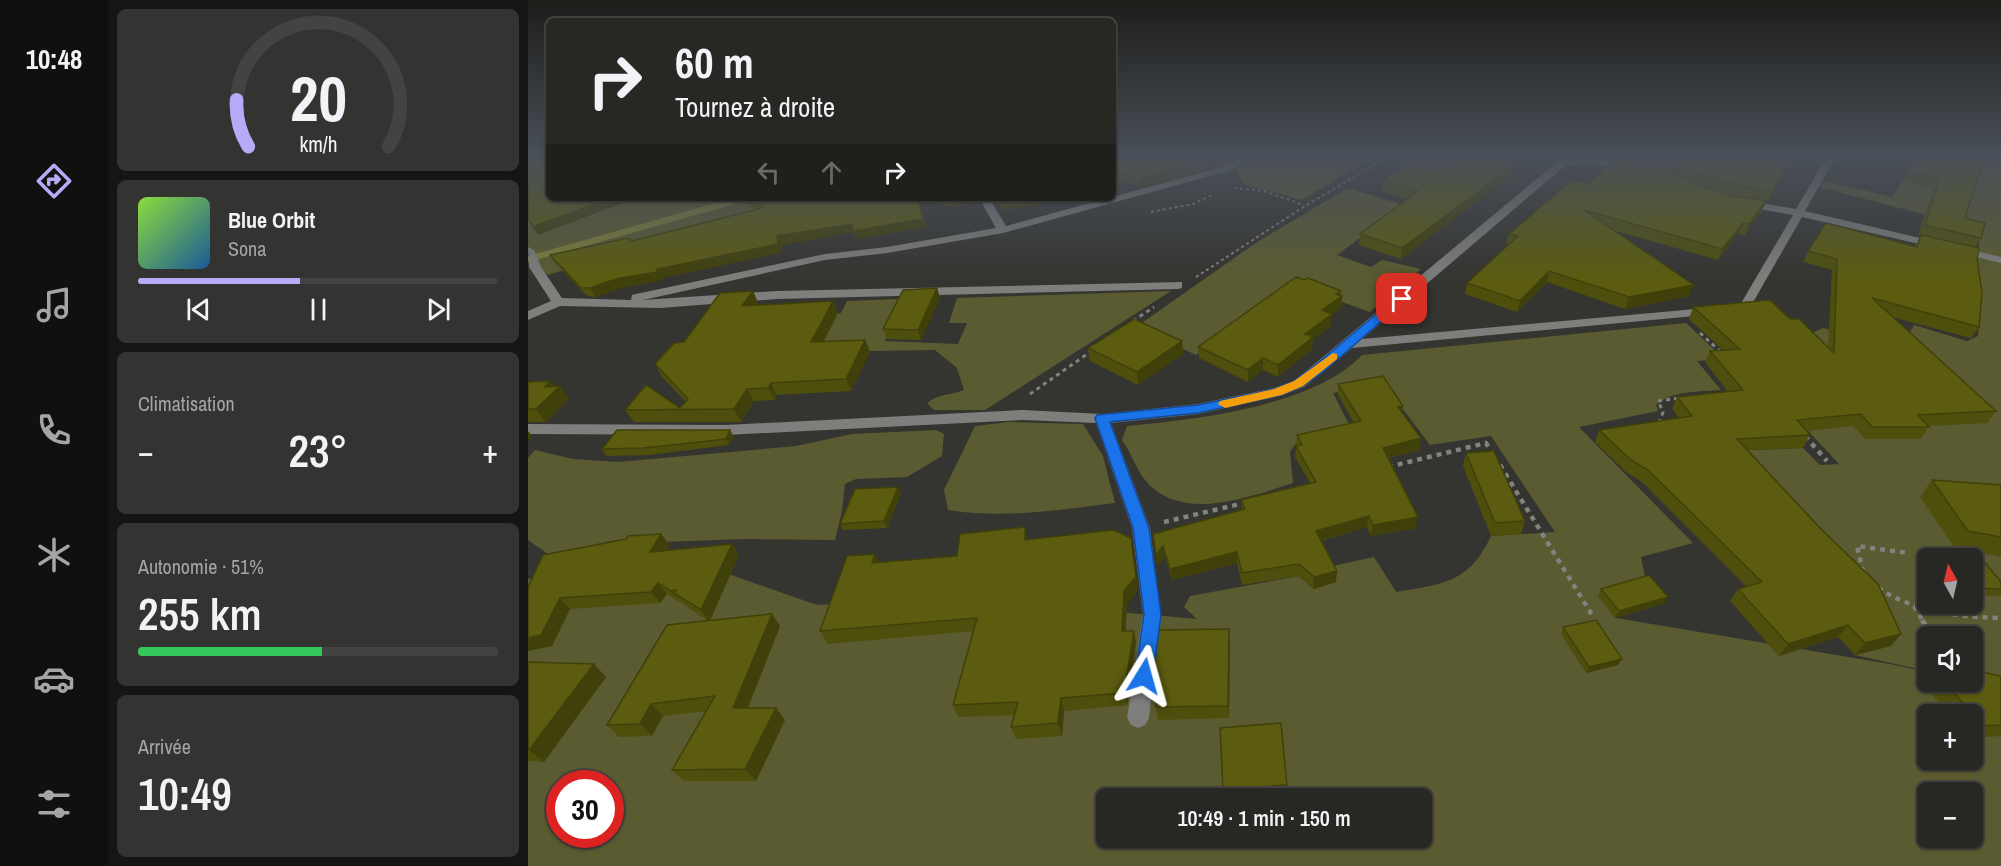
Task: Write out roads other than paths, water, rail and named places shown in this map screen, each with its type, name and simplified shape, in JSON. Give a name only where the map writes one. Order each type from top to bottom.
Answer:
[{"type":"street","points":[[528,429],[725,430],[1023,415],[1102,418],[1198,409],[1278,392],[1299,384],[1520,198]]},
{"type":"street","points":[[1348,344],[1743,308],[1808,198]]},
{"type":"street","points":[[986,201],[1004,230]]},
{"type":"street","points":[[616,303],[825,257],[887,250],[1004,230],[1110,201]]},
{"type":"street","points":[[1730,201],[1799,213],[2001,260]]},
{"type":"street","points":[[528,250],[535,267],[558,302]]},
{"type":"street","points":[[528,316],[558,302],[660,304],[777,296],[1178,285]]},
{"type":"street","points":[[1102,418],[1141,528],[1152,614],[1138,718]]},
{"type":"waterway","points":[[528,259],[734,201]]}]
